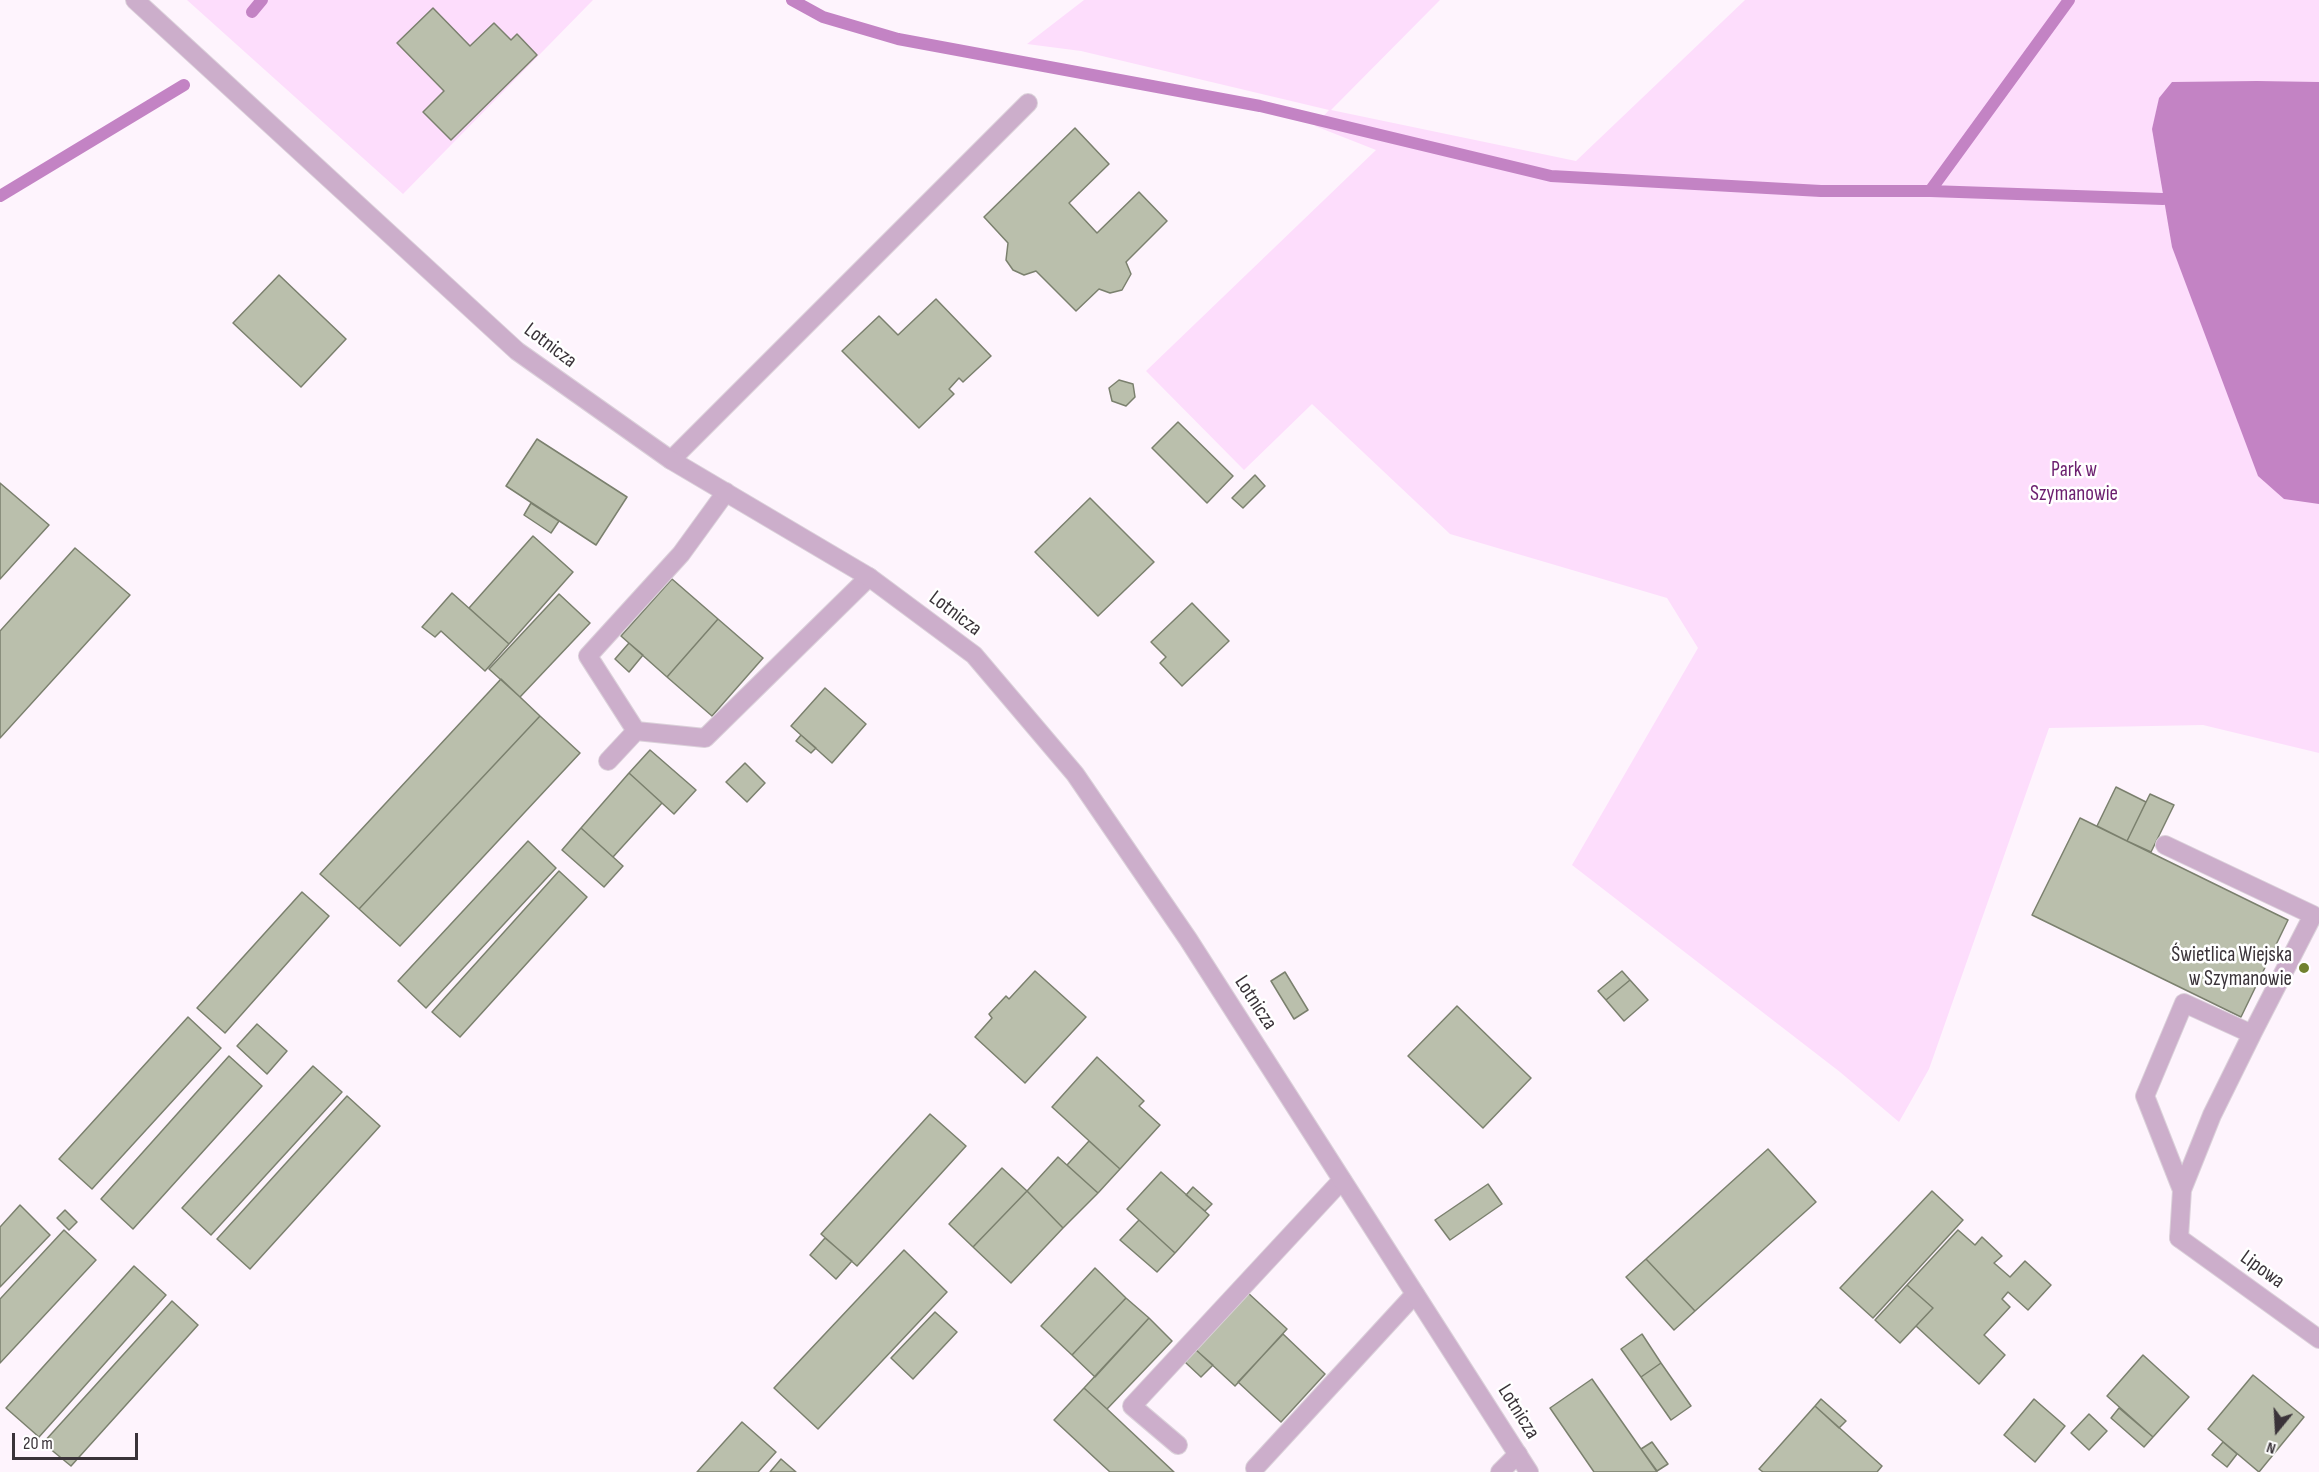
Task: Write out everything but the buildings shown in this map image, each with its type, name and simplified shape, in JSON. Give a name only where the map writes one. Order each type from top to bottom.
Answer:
[{"type":"street","name":"Lotnicza","points":[[135,0],[517,351],[671,460],[869,577],[974,656],[1075,774],[1188,939],[1529,1472]]},
{"type":"street","points":[[671,460],[1028,103]]},
{"type":"street","points":[[636,731],[588,656],[681,554],[726,492]]},
{"type":"street","points":[[636,731],[705,738],[869,577]]},
{"type":"street","points":[[608,761],[636,731]]},
{"type":"street","points":[[2165,845],[2313,915],[2212,1115],[2182,1190]]},
{"type":"street","points":[[2182,1190],[2145,1096],[2184,1003],[2252,1034]]},
{"type":"street","points":[[1178,1446],[1132,1406],[1342,1180]]},
{"type":"street","name":"Lipowa","points":[[2182,1190],[2179,1238],[2319,1339]]},
{"type":"street","points":[[1255,1468],[1415,1294]]},
{"type":"street","points":[[1500,1472],[1518,1454]]},
{"type":"green space","points":[[187,0],[593,0],[403,194]]},
{"type":"green space","name":"Park w Szymanowie","points":[[1084,0],[1440,0],[1331,110],[1576,161],[1745,0],[2319,0],[2319,753],[2203,725],[2049,728],[1929,1069],[1899,1122],[1840,1072],[1572,865],[1698,648],[1667,598],[1450,534],[1312,404],[1244,470],[1146,371],[1376,150],[1315,126],[1329,110],[1081,51],[1027,44]]},
{"type":"shaded area","points":[[2172,82],[2319,82],[2319,504],[2284,499],[2258,476],[2172,247],[2152,129],[2159,98]]},
{"type":"waterway","points":[[252,12],[262,0]]},
{"type":"waterway","points":[[792,0],[823,17],[898,39],[1260,106],[1551,176],[1821,191],[1930,191],[2163,199]]},
{"type":"waterway","points":[[1930,191],[2069,0]]},
{"type":"waterway","points":[[0,196],[184,85]]},
{"type":"place","name":"Świetlica Wiejska w Szymanowie","points":[[2304,968]]}]
